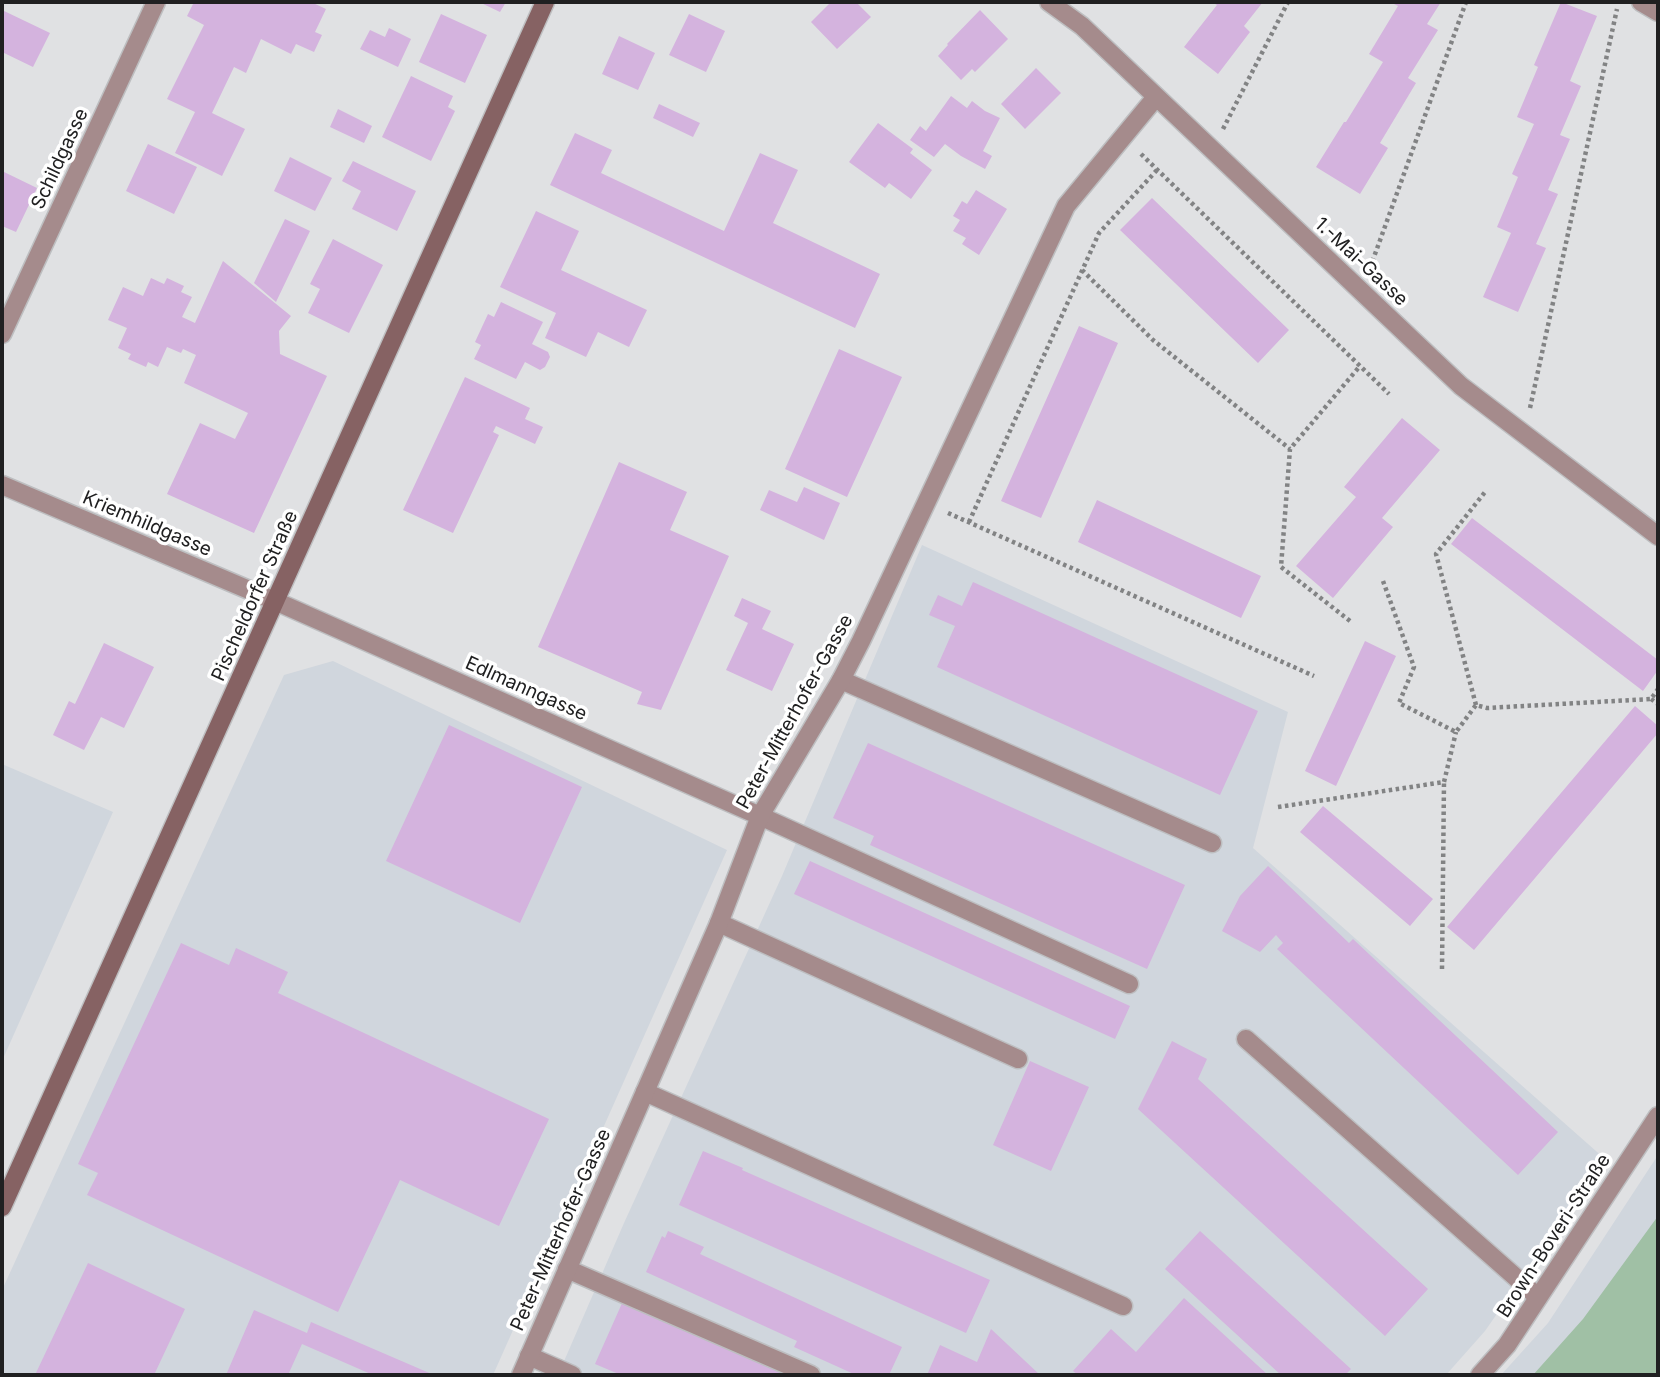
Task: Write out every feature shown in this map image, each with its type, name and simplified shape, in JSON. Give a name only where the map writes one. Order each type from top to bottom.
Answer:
[{"type":"main road","name":"Pischeldorfer Straße","points":[[2,1207],[545,2]]},
{"type":"street","name":"Schildgasse","points":[[2,334],[156,2]]},
{"type":"street","name":"1.-Mai-Gasse","points":[[1049,2],[1082,26],[1461,386],[1658,536]]},
{"type":"street","points":[[1641,2],[1658,12]]},
{"type":"street","name":"Peter-Mitterhofer-Gasse","points":[[521,1375],[719,923],[760,816],[841,680],[861,641],[1066,206],[1156,97]]},
{"type":"street","name":"Kriemhildgasse","points":[[2,485],[275,601]]},
{"type":"street","name":"Edlmanngasse","points":[[275,601],[760,816],[1129,984]]},
{"type":"street","points":[[841,680],[1212,843]]},
{"type":"street","points":[[719,923],[1018,1059]]},
{"type":"street","points":[[1246,1040],[1538,1297]]},
{"type":"street","points":[[645,1092],[1124,1306]]},
{"type":"street","name":"Brown-Boveri-Straße","points":[[1479,1375],[1507,1345],[1658,1116]]},
{"type":"street","points":[[566,1269],[811,1375]]},
{"type":"street","points":[[529,1356],[572,1375]]},
{"type":"path","points":[[1212,150],[1288,2]]},
{"type":"path","points":[[1362,292],[1466,2]]},
{"type":"path","points":[[1524,435],[1618,2]]},
{"type":"path","points":[[1123,137],[1389,394]]},
{"type":"path","points":[[969,522],[1099,233],[1157,170]]},
{"type":"path","points":[[1082,270],[1153,340],[1290,449]]},
{"type":"path","points":[[1350,621],[1281,568],[1290,449],[1360,366]]},
{"type":"path","points":[[1442,970],[1444,782],[1457,732],[1476,705],[1436,554],[1485,492]]},
{"type":"path","points":[[925,503],[1314,676]]},
{"type":"path","points":[[1383,581],[1414,667],[1399,703],[1457,732]]},
{"type":"path","points":[[1651,699],[1658,689]]},
{"type":"path","points":[[1476,705],[1487,708],[1651,699],[1658,704]]},
{"type":"path","points":[[1278,807],[1444,782]]},
{"type":"shaded area","points":[[922,545],[1288,712],[1253,848],[1605,1159],[1485,1331],[1446,1375],[558,1375],[782,876]]},
{"type":"shaded area","points":[[333,661],[727,850],[493,1375],[2,1375],[2,1290],[284,675]]},
{"type":"shaded area","points":[[2,764],[113,812],[2,1061]]},
{"type":"shaded area","points":[[1658,1155],[1658,1375],[1501,1375],[1548,1323]]},
{"type":"green space","points":[[1658,1216],[1658,1375],[1533,1375],[1583,1319]]},
{"type":"building","points":[[194,2],[311,2],[326,9],[315,32],[322,35],[314,52],[296,44],[291,54],[261,39],[246,73],[234,67],[212,113],[245,129],[222,176],[175,153],[195,112],[167,99],[204,25],[187,16]]},
{"type":"building","points":[[479,2],[506,2],[500,12]]},
{"type":"building","points":[[831,2],[856,2],[871,17],[837,49],[811,22]]},
{"type":"building","points":[[1212,2],[1263,2],[1244,26],[1250,32],[1218,74],[1184,47],[1217,5]]},
{"type":"building","points":[[1395,2],[1441,2],[1427,24],[1438,30],[1408,78],[1416,83],[1380,143],[1388,148],[1360,194],[1316,167],[1383,62],[1369,54],[1398,6]]},
{"type":"building","points":[[1561,2],[1597,16],[1570,81],[1581,86],[1560,135],[1570,139],[1548,190],[1558,194],[1536,244],[1546,248],[1518,312],[1483,297],[1511,233],[1497,227],[1518,177],[1512,174],[1534,124],[1517,117],[1538,67],[1534,65]]},
{"type":"building","points":[[2,10],[50,33],[33,67],[2,52]]},
{"type":"building","points":[[980,10],[1008,39],[975,72],[972,69],[961,80],[938,56]]},
{"type":"building","points":[[441,14],[487,35],[465,83],[419,62]]},
{"type":"building","points":[[689,14],[725,31],[706,72],[669,55]]},
{"type":"building","points":[[389,28],[411,39],[398,67],[360,49],[370,30],[385,37]]},
{"type":"building","points":[[619,36],[655,53],[638,90],[602,74]]},
{"type":"building","points":[[1036,68],[1061,93],[1025,129],[1001,104]]},
{"type":"building","points":[[411,76],[453,96],[448,107],[455,111],[431,161],[382,137]]},
{"type":"building","points":[[951,96],[967,108],[972,101],[1000,118],[983,151],[992,156],[985,169],[945,144],[934,157],[910,140],[920,126],[926,131]]},
{"type":"building","points":[[659,104],[700,123],[693,137],[653,118]]},
{"type":"building","points":[[338,109],[372,126],[364,143],[330,127]]},
{"type":"building","points":[[878,123],[913,149],[910,153],[932,170],[911,199],[889,183],[885,188],[849,162]]},
{"type":"building","points":[[575,133],[612,150],[601,173],[724,231],[760,153],[798,170],[773,223],[880,274],[855,328],[550,185]]},
{"type":"building","points":[[148,144],[197,167],[174,214],[126,191]]},
{"type":"building","points":[[290,157],[332,178],[315,211],[274,191]]},
{"type":"building","points":[[353,161],[416,191],[397,231],[352,209],[361,191],[342,181]]},
{"type":"building","points":[[2,171],[37,188],[16,232],[2,226]]},
{"type":"building","points":[[976,190],[1007,209],[979,255],[962,244],[966,238],[953,231],[960,220],[953,216],[962,201],[967,204]]},
{"type":"building","points":[[1152,198],[1289,330],[1258,363],[1120,230]]},
{"type":"building","points":[[536,211],[579,231],[561,270],[647,310],[629,347],[598,332],[586,357],[545,338],[556,313],[500,287]]},
{"type":"building","points":[[285,219],[310,231],[276,302],[254,283]]},
{"type":"building","points":[[333,239],[383,265],[349,333],[308,313],[320,289],[310,284]]},
{"type":"building","points":[[223,261],[291,316],[279,331],[280,354],[327,376],[254,533],[167,494],[200,423],[235,439],[248,413],[184,383],[196,355],[183,349],[181,353],[167,347],[158,367],[148,362],[146,367],[128,359],[131,354],[118,348],[127,328],[108,320],[123,287],[143,296],[151,278],[164,284],[167,278],[184,286],[181,292],[192,297],[182,317],[195,323]]},
{"type":"building","points":[[501,302],[543,322],[532,344],[548,352],[550,357],[545,367],[540,370],[525,362],[516,379],[474,359],[481,345],[475,342],[488,314],[494,317]]},
{"type":"building","points":[[1079,326],[1118,343],[1041,518],[1001,501]]},
{"type":"building","points":[[839,349],[902,377],[847,497],[785,469]]},
{"type":"building","points":[[465,377],[530,408],[525,419],[543,427],[535,444],[496,426],[493,432],[499,435],[453,533],[403,510]]},
{"type":"building","points":[[1402,418],[1440,450],[1382,518],[1393,527],[1333,598],[1296,566],[1356,497],[1344,487]]},
{"type":"building","points":[[619,462],[687,492],[670,530],[729,556],[661,710],[637,704],[642,692],[538,647]]},
{"type":"building","points":[[804,487],[840,503],[824,540],[760,510],[769,490],[797,502]]},
{"type":"building","points":[[1097,500],[1261,576],[1241,618],[1078,542]]},
{"type":"building","points":[[1472,518],[1658,660],[1658,670],[1643,691],[1451,544]]},
{"type":"building","points":[[973,582],[1258,711],[1220,795],[937,667],[955,626],[929,615],[938,595],[962,606]]},
{"type":"building","points":[[742,598],[771,611],[762,629],[794,644],[772,691],[726,670],[748,623],[734,616]]},
{"type":"building","points":[[1365,641],[1396,656],[1336,786],[1305,771]]},
{"type":"building","points":[[104,643],[154,667],[124,728],[101,717],[84,750],[53,735],[69,701],[75,704]]},
{"type":"building","points":[[1635,706],[1658,726],[1658,733],[1474,950],[1447,927]]},
{"type":"building","points":[[449,725],[582,787],[520,923],[386,861]]},
{"type":"building","points":[[868,743],[1185,885],[1147,969],[870,845],[874,836],[833,818]]},
{"type":"building","points":[[1323,806],[1433,899],[1410,926],[1300,832]]},
{"type":"building","points":[[810,861],[1130,1006],[1115,1039],[794,894]]},
{"type":"building","points":[[1268,866],[1349,943],[1353,939],[1558,1132],[1518,1175],[1277,949],[1283,943],[1276,935],[1260,952],[1222,931],[1240,896]]},
{"type":"building","points":[[181,943],[229,965],[236,948],[288,972],[278,993],[549,1119],[499,1226],[400,1180],[338,1312],[87,1195],[98,1173],[78,1164]]},
{"type":"building","points":[[1172,1041],[1207,1059],[1198,1079],[1428,1289],[1385,1336],[1138,1109]]},
{"type":"building","points":[[1030,1061],[1089,1087],[1051,1171],[993,1145]]},
{"type":"building","points":[[703,1151],[990,1280],[966,1333],[679,1205]]},
{"type":"building","points":[[668,1231],[704,1247],[700,1254],[902,1347],[889,1375],[856,1375],[794,1347],[797,1341],[646,1272],[662,1236],[665,1238]]},
{"type":"building","points":[[1200,1231],[1351,1369],[1345,1375],[1281,1375],[1165,1269]]},
{"type":"building","points":[[88,1263],[185,1309],[154,1375],[35,1375]]},
{"type":"building","points":[[1184,1298],[1268,1375],[1078,1375],[1073,1371],[1111,1329],[1136,1352]]},
{"type":"building","points":[[623,1301],[789,1375],[621,1375],[595,1364]]},
{"type":"building","points":[[254,1310],[307,1333],[311,1322],[434,1375],[373,1375],[302,1344],[288,1375],[226,1375]]},
{"type":"building","points":[[991,1329],[1040,1375],[927,1375],[940,1345],[977,1362]]}]
